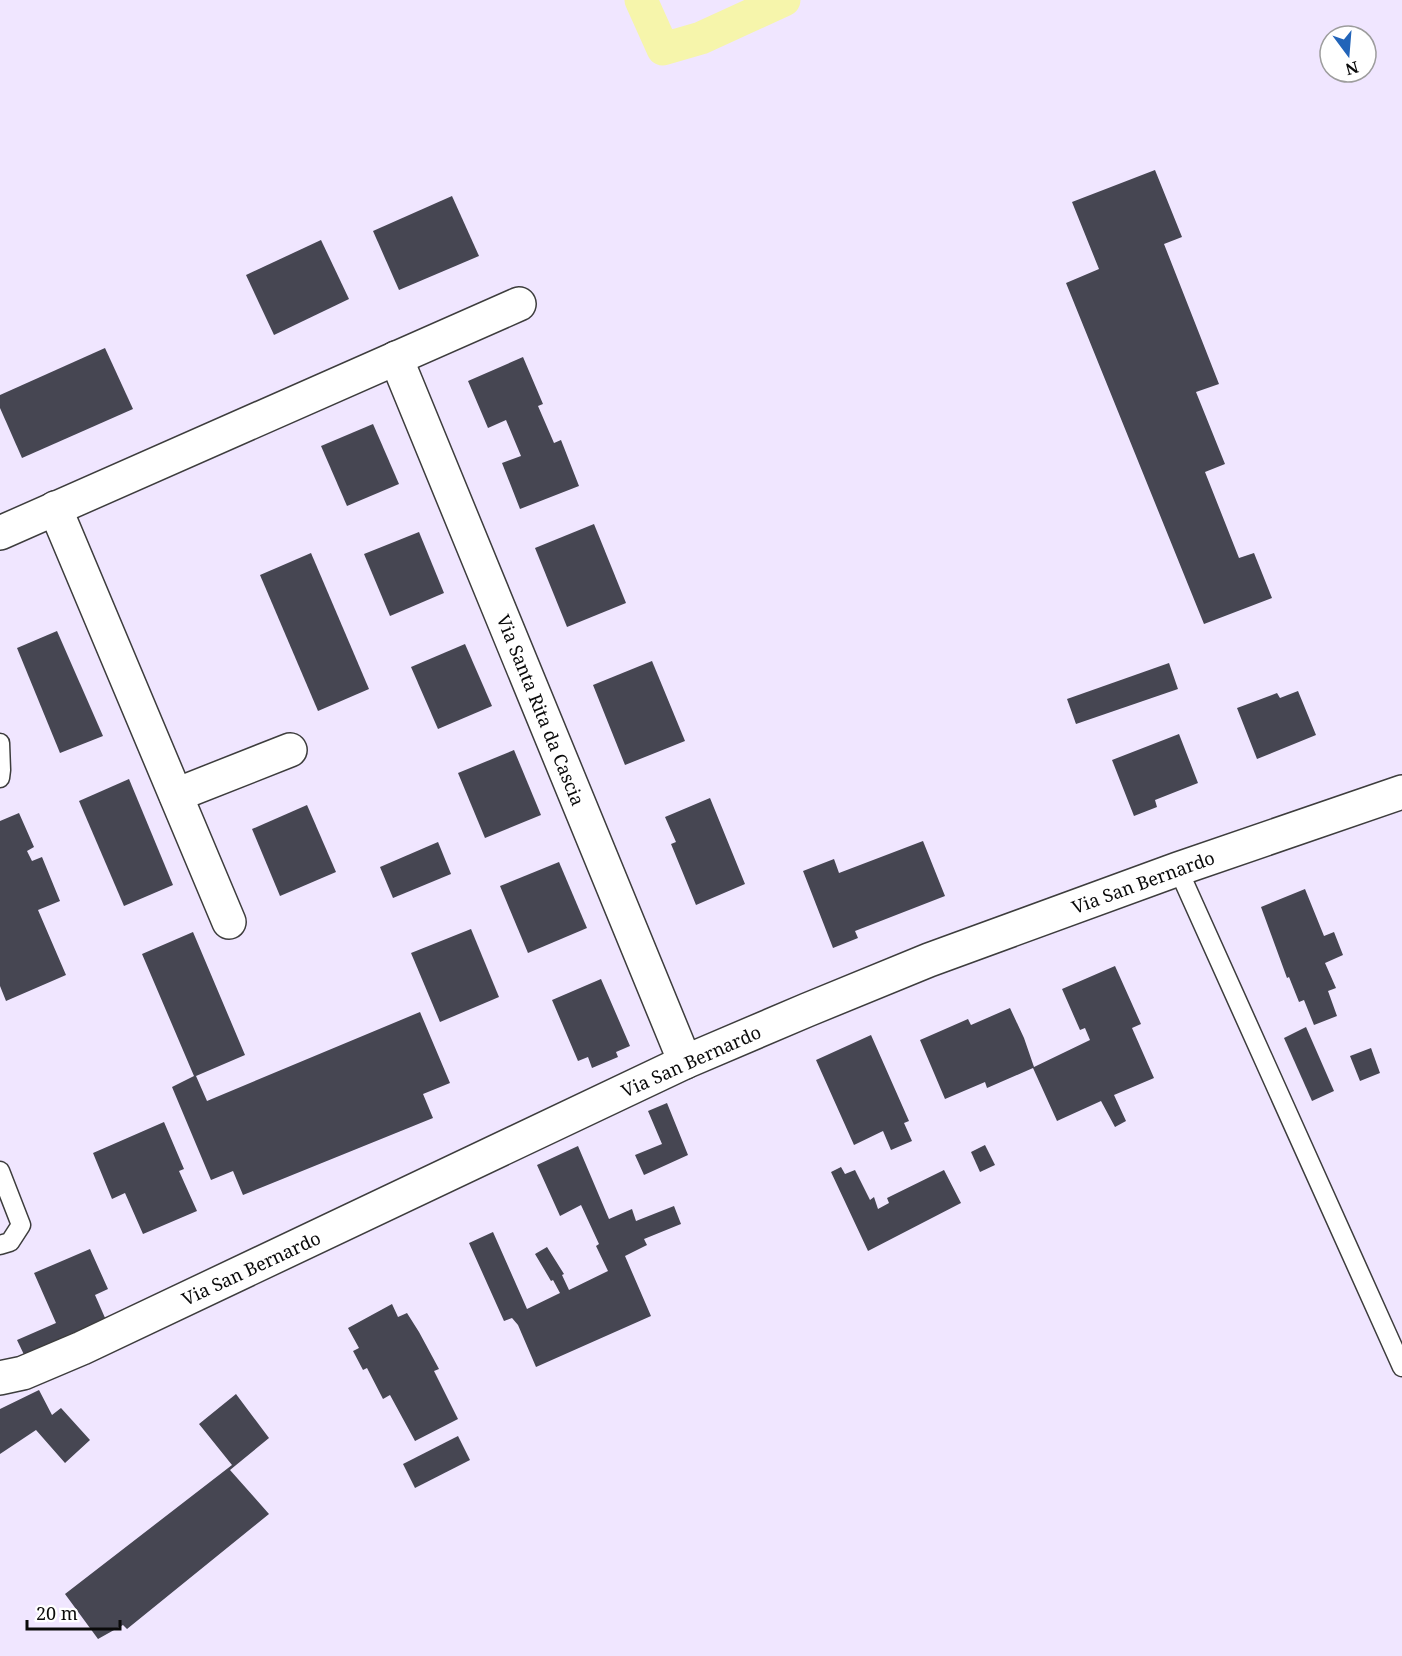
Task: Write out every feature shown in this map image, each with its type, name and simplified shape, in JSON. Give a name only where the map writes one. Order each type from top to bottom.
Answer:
[{"type":"street","points":[[0,533],[519,304]]},
{"type":"street","name":"Via Santa Rita da Cascia","points":[[396,357],[685,1062]]},
{"type":"street","points":[[55,508],[229,922]]},
{"type":"street","points":[[176,795],[290,750]]},
{"type":"street","name":"Via San Bernardo","points":[[0,1378],[23,1373],[82,1348],[685,1062],[807,1010],[929,960],[1178,868],[1402,792]]},
{"type":"lane","points":[[0,743],[2,770],[0,778]]},
{"type":"lane","points":[[1178,868],[1402,1366]]},
{"type":"lane","points":[[0,1171],[21,1225],[10,1242],[0,1245]]},
{"type":"building","points":[[1155,170],[1182,237],[1164,244],[1219,384],[1196,392],[1225,464],[1205,472],[1239,558],[1254,553],[1272,598],[1204,624],[1066,283],[1099,269],[1072,202]]},
{"type":"building","points":[[452,196],[479,256],[399,290],[373,231]]},
{"type":"building","points":[[321,240],[349,299],[274,335],[246,275]]},
{"type":"building","points":[[105,348],[133,409],[22,458],[0,408],[0,395]]},
{"type":"building","points":[[523,357],[543,404],[538,406],[554,443],[561,440],[579,486],[520,509],[502,463],[521,456],[506,420],[488,428],[468,381]]},
{"type":"building","points":[[373,424],[399,484],[347,506],[321,446]]},
{"type":"building","points":[[594,524],[626,603],[567,627],[535,548]]},
{"type":"building","points":[[419,532],[444,593],[390,616],[364,554]]},
{"type":"building","points":[[311,553],[369,689],[318,711],[260,575]]},
{"type":"building","points":[[57,631],[103,736],[60,753],[17,648]]},
{"type":"building","points":[[465,644],[492,706],[438,729],[411,667]]},
{"type":"building","points":[[652,661],[685,741],[625,765],[593,685]]},
{"type":"building","points":[[1169,663],[1178,689],[1076,724],[1067,699]]},
{"type":"building","points":[[1298,691],[1316,735],[1257,759],[1237,708],[1277,693],[1280,698]]},
{"type":"building","points":[[1179,734],[1198,783],[1155,800],[1157,807],[1134,816],[1112,760]]},
{"type":"building","points":[[514,750],[541,815],[485,838],[458,773]]},
{"type":"building","points":[[129,779],[173,885],[124,906],[79,801]]},
{"type":"building","points":[[710,798],[745,884],[696,905],[671,844],[676,842],[665,817]]},
{"type":"building","points":[[307,805],[336,872],[280,896],[252,829]]},
{"type":"building","points":[[19,813],[34,847],[27,851],[32,861],[42,857],[60,901],[38,910],[66,975],[6,1001],[0,986],[0,821]]},
{"type":"building","points":[[923,841],[945,896],[855,931],[858,938],[833,948],[803,871],[834,859],[839,873]]},
{"type":"building","points":[[438,842],[451,874],[393,898],[380,867]]},
{"type":"building","points":[[559,862],[587,928],[528,953],[500,886]]},
{"type":"building","points":[[1305,889],[1324,936],[1334,932],[1343,955],[1325,963],[1336,988],[1328,991],[1337,1016],[1314,1025],[1304,1000],[1299,1002],[1289,977],[1287,978],[1261,907]]},
{"type":"building","points":[[471,929],[499,997],[440,1022],[411,953]]},
{"type":"building","points":[[193,932],[245,1055],[196,1076],[207,1101],[420,1012],[450,1083],[423,1094],[433,1118],[243,1195],[233,1171],[211,1180],[172,1087],[194,1076],[142,954]]},
{"type":"building","points":[[1115,966],[1141,1024],[1132,1028],[1154,1078],[1114,1095],[1126,1121],[1115,1127],[1101,1101],[1057,1121],[1033,1068],[987,1088],[985,1082],[945,1099],[920,1040],[968,1019],[971,1025],[1010,1008],[1034,1067],[1090,1040],[1085,1028],[1080,1030],[1062,989]]},
{"type":"building","points":[[601,979],[630,1046],[616,1052],[618,1057],[592,1068],[588,1057],[578,1061],[552,1000]]},
{"type":"building","points":[[1306,1027],[1334,1091],[1312,1101],[1284,1038]]},
{"type":"building","points":[[871,1035],[909,1121],[904,1123],[912,1141],[891,1150],[883,1131],[854,1145],[816,1060]]},
{"type":"building","points":[[1371,1048],[1380,1073],[1360,1081],[1350,1056]]},
{"type":"building","points":[[667,1103],[688,1155],[644,1175],[635,1155],[662,1144],[648,1111]]},
{"type":"building","points":[[164,1122],[184,1169],[179,1171],[197,1211],[143,1234],[125,1193],[112,1199],[93,1153]]},
{"type":"building","points":[[985,1145],[995,1165],[980,1172],[971,1152]]},
{"type":"building","points":[[578,1146],[609,1219],[632,1209],[636,1221],[674,1206],[681,1224],[644,1239],[647,1245],[625,1256],[651,1316],[536,1367],[518,1325],[512,1318],[504,1321],[469,1243],[493,1232],[527,1309],[560,1293],[535,1254],[547,1247],[564,1274],[562,1275],[569,1290],[608,1271],[596,1246],[599,1244],[581,1205],[560,1216],[537,1165]]},
{"type":"building","points":[[841,1167],[845,1174],[855,1170],[870,1200],[874,1197],[878,1209],[889,1203],[887,1198],[944,1170],[961,1203],[868,1251],[831,1172]]},
{"type":"building","points":[[90,1249],[108,1289],[95,1295],[109,1327],[28,1363],[17,1340],[56,1323],[34,1273]]},
{"type":"building","points":[[392,1304],[398,1317],[407,1313],[419,1332],[439,1369],[434,1371],[458,1419],[415,1441],[390,1395],[383,1399],[367,1368],[363,1370],[353,1351],[359,1348],[348,1328]]},
{"type":"building","points":[[39,1390],[52,1415],[61,1408],[90,1440],[65,1463],[36,1430],[0,1454],[0,1409]]},
{"type":"building","points":[[236,1394],[269,1438],[230,1470],[269,1514],[127,1629],[123,1625],[98,1639],[65,1594],[232,1465],[199,1424]]},
{"type":"building","points":[[458,1436],[470,1460],[415,1488],[403,1464]]},
{"type":"waterway","points":[[641,0],[663,49],[701,38],[784,0]]}]
